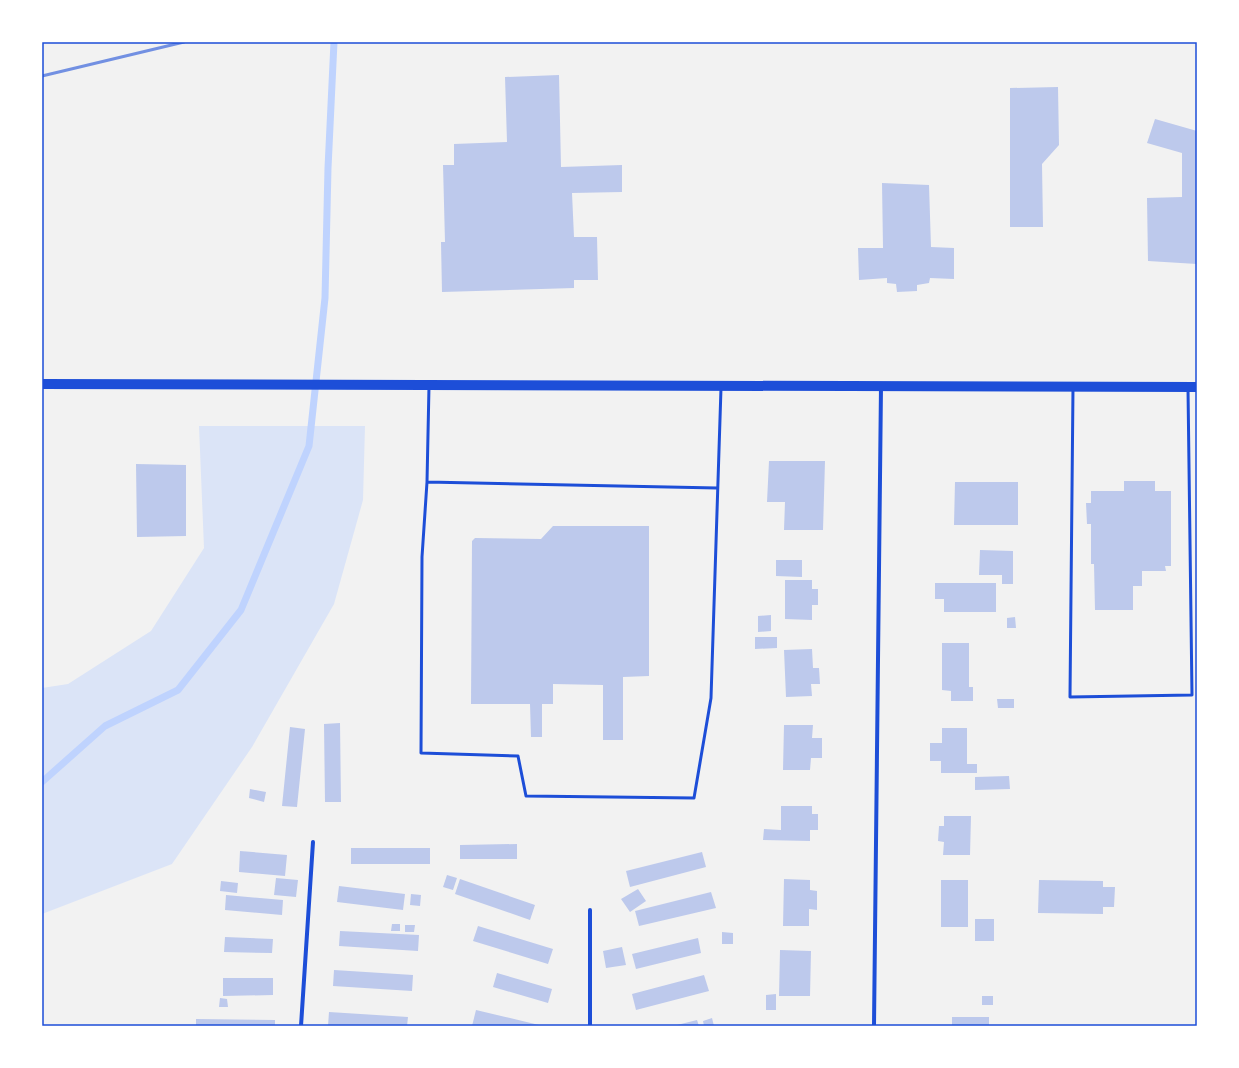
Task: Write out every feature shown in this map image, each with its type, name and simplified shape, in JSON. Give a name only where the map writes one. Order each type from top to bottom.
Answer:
[{"type":"main road","points":[[42,384],[1192,387]]},
{"type":"street","points":[[874,1026],[881,386]]},
{"type":"street","points":[[301,1026],[313,842]]},
{"type":"street","points":[[590,910],[590,1026]]},
{"type":"lane","points":[[429,384],[427,482],[422,557],[421,753],[518,756],[526,796],[694,798],[711,698],[717,488],[722,386]]},
{"type":"lane","points":[[1073,387],[1070,697],[1192,695],[1192,387]]},
{"type":"lane","points":[[427,482],[717,488]]},
{"type":"shaded area","points":[[199,426],[365,426],[363,500],[334,604],[252,747],[172,864],[42,914],[42,688],[68,684],[151,631],[204,548]]},
{"type":"building","points":[[559,75],[561,167],[622,165],[622,192],[572,193],[574,237],[597,237],[598,280],[574,280],[574,288],[442,292],[441,242],[445,242],[443,165],[454,165],[454,144],[507,142],[505,77]]},
{"type":"building","points":[[1058,87],[1059,145],[1042,164],[1043,227],[1010,227],[1010,88]]},
{"type":"building","points":[[1155,119],[1197,131],[1197,264],[1148,261],[1147,198],[1182,197],[1182,153],[1147,143]]},
{"type":"building","points":[[882,183],[929,185],[931,247],[954,248],[954,279],[930,278],[929,283],[917,285],[917,291],[897,292],[896,284],[887,283],[887,278],[859,280],[858,248],[883,248]]},
{"type":"building","points":[[769,461],[825,461],[823,530],[784,530],[785,502],[767,502]]},
{"type":"building","points":[[136,464],[186,465],[186,536],[137,537]]},
{"type":"building","points":[[1124,481],[1155,481],[1155,491],[1171,491],[1171,566],[1165,566],[1166,571],[1142,571],[1142,586],[1133,586],[1133,610],[1095,610],[1094,564],[1091,564],[1091,524],[1087,524],[1086,503],[1091,503],[1091,491],[1124,491]]},
{"type":"building","points":[[955,482],[1018,482],[1018,525],[954,525]]},
{"type":"building","points":[[553,526],[649,526],[649,676],[623,677],[623,740],[603,740],[603,685],[553,684],[553,704],[542,704],[542,737],[531,737],[530,704],[471,704],[472,541],[475,538],[541,539]]},
{"type":"building","points":[[980,550],[1013,551],[1013,584],[1002,584],[1002,575],[979,575]]},
{"type":"building","points":[[776,560],[802,560],[802,577],[776,576]]},
{"type":"building","points":[[785,580],[812,580],[812,589],[818,589],[818,605],[812,605],[812,620],[785,619]]},
{"type":"building","points":[[935,583],[996,583],[996,612],[944,612],[944,599],[935,599]]},
{"type":"building","points":[[771,615],[771,631],[758,632],[758,616]]},
{"type":"building","points":[[1015,617],[1016,628],[1007,628],[1007,618]]},
{"type":"building","points":[[755,637],[777,637],[777,648],[755,649]]},
{"type":"building","points":[[942,643],[969,643],[969,687],[973,687],[973,701],[951,701],[951,691],[942,690]]},
{"type":"building","points":[[812,649],[813,668],[819,668],[820,684],[811,684],[812,696],[786,697],[784,650]]},
{"type":"building","points":[[997,699],[1014,699],[1014,708],[998,708]]},
{"type":"building","points":[[340,723],[341,802],[325,802],[324,724]]},
{"type":"building","points":[[784,725],[813,725],[812,738],[822,738],[822,758],[811,758],[810,770],[783,770]]},
{"type":"building","points":[[290,727],[305,729],[297,807],[282,806]]},
{"type":"building","points":[[942,728],[967,728],[967,764],[977,764],[977,773],[941,773],[941,761],[930,761],[930,743],[942,743]]},
{"type":"building","points":[[1009,776],[1010,789],[975,790],[975,777]]},
{"type":"building","points":[[250,789],[266,792],[264,802],[249,798]]},
{"type":"building","points":[[781,806],[812,806],[812,814],[818,814],[818,830],[810,830],[810,841],[763,840],[764,829],[781,830]]},
{"type":"building","points":[[944,816],[971,816],[970,855],[943,855],[944,842],[938,841],[939,826],[944,826]]},
{"type":"building","points":[[517,844],[517,859],[460,859],[460,845]]},
{"type":"building","points":[[351,848],[430,848],[430,864],[351,864]]},
{"type":"building","points":[[240,851],[287,855],[285,876],[239,872]]},
{"type":"building","points":[[702,852],[706,867],[630,887],[626,871]]},
{"type":"building","points":[[447,875],[457,878],[453,890],[443,887]]},
{"type":"building","points":[[276,878],[298,880],[296,897],[274,895]]},
{"type":"building","points":[[460,879],[535,905],[530,920],[455,894]]},
{"type":"building","points":[[784,879],[810,880],[810,890],[817,891],[817,910],[809,909],[809,926],[783,926]]},
{"type":"building","points":[[941,880],[968,880],[968,927],[941,927]]},
{"type":"building","points":[[1039,880],[1103,881],[1103,887],[1115,887],[1114,907],[1103,907],[1103,914],[1038,913]]},
{"type":"building","points":[[221,881],[238,883],[237,893],[220,891]]},
{"type":"building","points":[[339,886],[405,894],[403,910],[337,902]]},
{"type":"building","points":[[638,889],[646,901],[630,912],[621,899]]},
{"type":"building","points":[[711,892],[716,908],[639,926],[635,911]]},
{"type":"building","points":[[411,894],[421,895],[420,906],[410,905]]},
{"type":"building","points":[[226,895],[283,900],[282,915],[225,910]]},
{"type":"building","points":[[975,919],[994,919],[994,941],[975,941]]},
{"type":"building","points":[[392,924],[400,924],[400,931],[391,931]]},
{"type":"building","points":[[405,925],[415,925],[414,932],[405,932]]},
{"type":"building","points":[[478,926],[553,949],[548,964],[473,941]]},
{"type":"building","points":[[340,931],[419,935],[418,951],[339,946]]},
{"type":"building","points":[[722,932],[733,933],[733,944],[722,944]]},
{"type":"building","points":[[225,937],[273,939],[272,953],[224,952]]},
{"type":"building","points":[[698,938],[701,953],[636,969],[632,954]]},
{"type":"building","points":[[622,947],[626,965],[606,968],[603,951]]},
{"type":"building","points":[[780,950],[811,951],[810,996],[779,996]]},
{"type":"building","points":[[334,970],[413,975],[412,991],[333,986]]},
{"type":"building","points":[[497,973],[552,989],[548,1003],[493,987]]},
{"type":"building","points":[[704,975],[709,991],[636,1010],[632,994]]},
{"type":"building","points":[[223,978],[273,978],[273,995],[223,996]]},
{"type":"building","points":[[776,994],[776,1010],[766,1010],[766,995]]},
{"type":"building","points":[[982,996],[993,996],[993,1005],[982,1005]]},
{"type":"building","points":[[220,998],[227,999],[228,1007],[219,1007]]},
{"type":"building","points":[[476,1010],[539,1025],[539,1026],[472,1026]]},
{"type":"building","points":[[329,1012],[408,1017],[407,1026],[328,1026]]},
{"type":"building","points":[[952,1017],[989,1017],[989,1026],[952,1026]]},
{"type":"building","points":[[712,1018],[714,1026],[704,1026],[703,1021]]},
{"type":"building","points":[[196,1019],[275,1020],[275,1026],[196,1026]]},
{"type":"building","points":[[697,1020],[699,1026],[677,1026],[677,1025]]},
{"type":"waterway","points":[[42,782],[105,726],[178,690],[241,610],[309,446],[325,298],[328,168],[334,42]]},
{"type":"railway","points":[[42,76],[184,42]]}]
